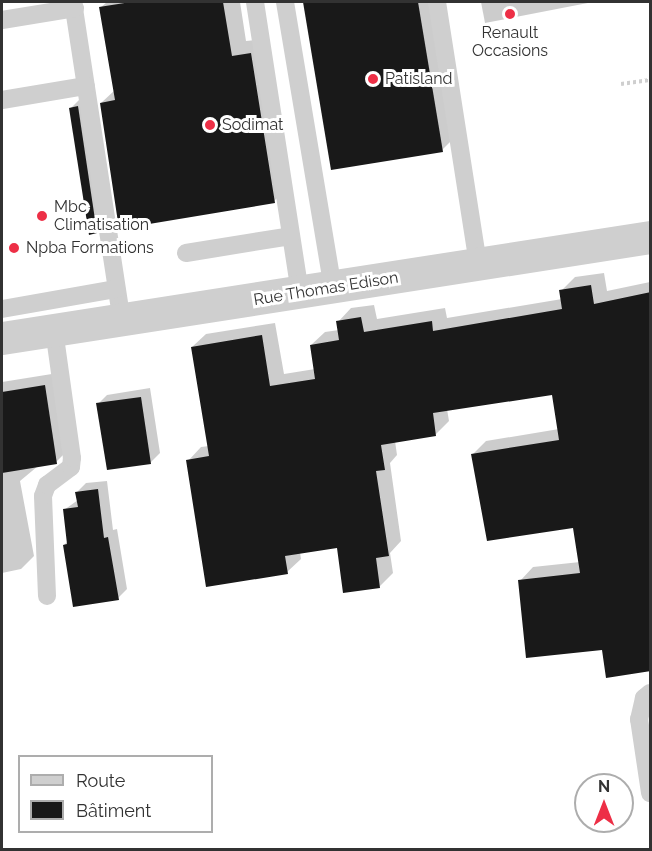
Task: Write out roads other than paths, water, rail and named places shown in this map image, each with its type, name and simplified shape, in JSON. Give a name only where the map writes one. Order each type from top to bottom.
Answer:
[{"type":"street","name":"Rue Thomas Edison","points":[[2,338],[651,237]]},
{"type":"lane","points":[[255,2],[300,293]]},
{"type":"lane","points":[[285,2],[333,288]]},
{"type":"lane","points":[[437,2],[478,265]]},
{"type":"lane","points":[[2,21],[74,5],[122,321]]},
{"type":"lane","points":[[2,100],[86,86]]},
{"type":"lane","points":[[186,253],[291,236]]},
{"type":"lane","points":[[2,309],[117,289]]},
{"type":"lane","points":[[46,596],[43,496],[47,485],[71,467],[72,458],[54,330]]},
{"type":"lane","points":[[651,693],[644,698],[639,719],[651,793]]},
{"type":"place","name":"Renault Occasions","points":[[510,14]]},
{"type":"place","name":"Patisland","points":[[373,79]]},
{"type":"place","name":"Sodimat","points":[[210,125]]},
{"type":"place","name":"Mbc Climatisation","points":[[42,216]]},
{"type":"place","name":"Npba Formations","points":[[14,248]]}]
